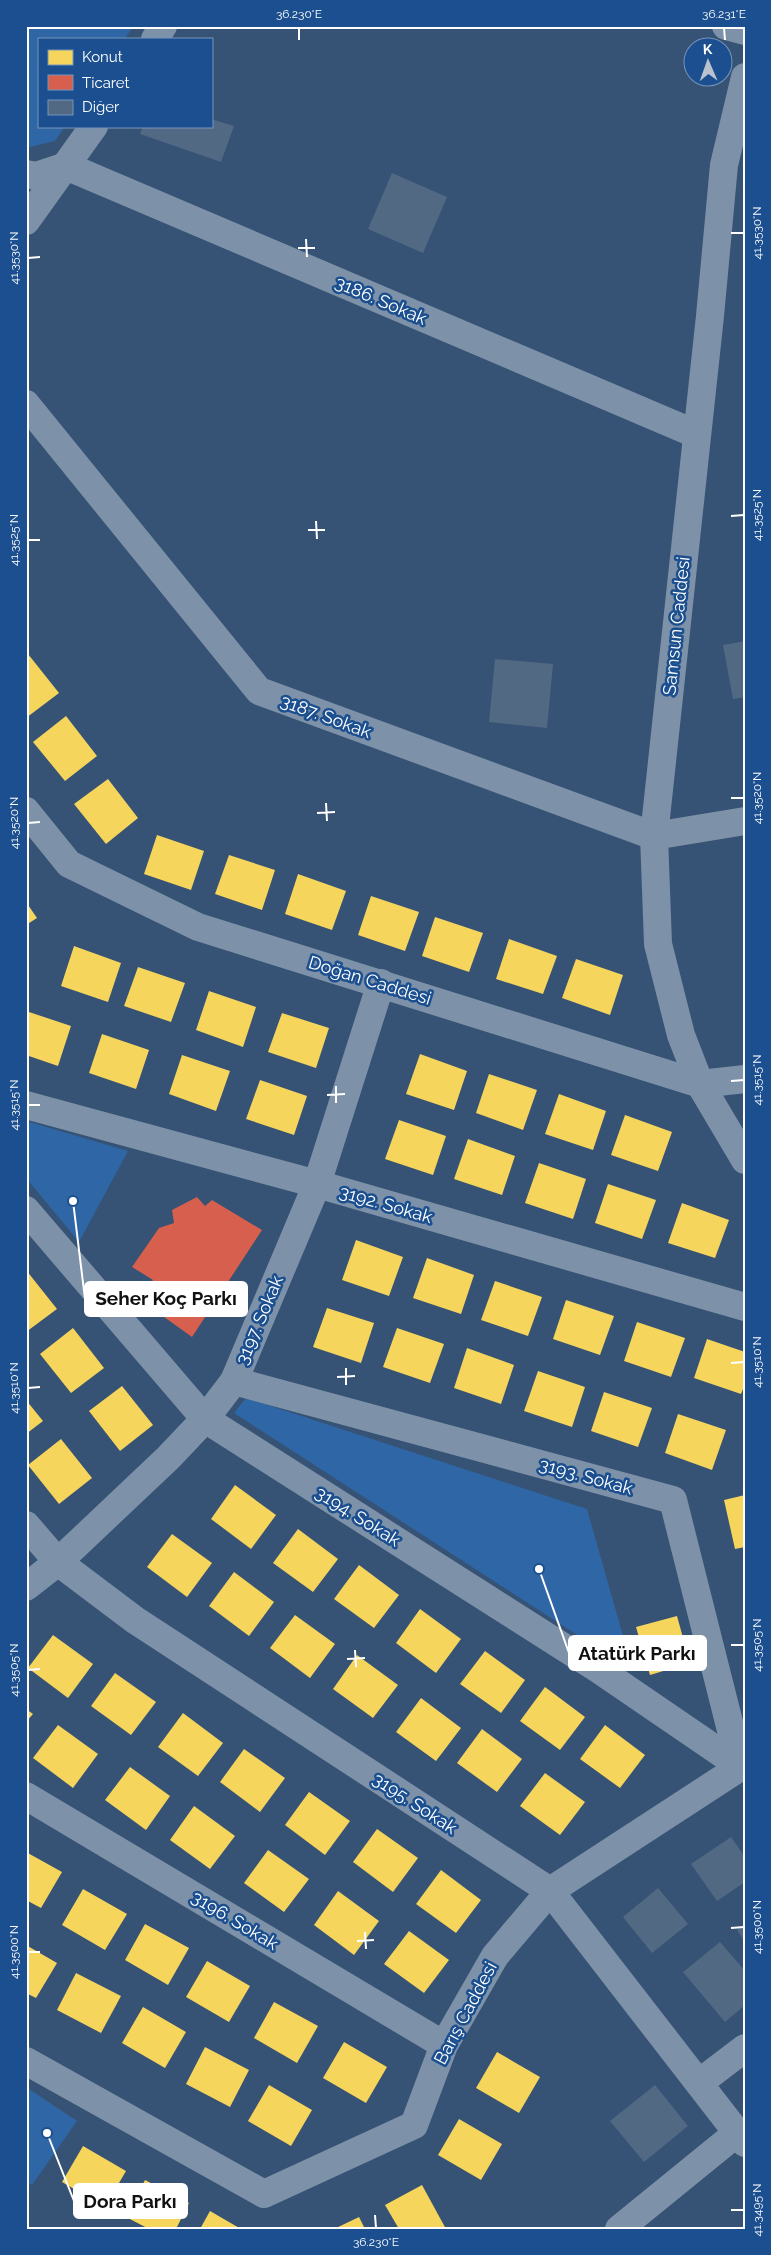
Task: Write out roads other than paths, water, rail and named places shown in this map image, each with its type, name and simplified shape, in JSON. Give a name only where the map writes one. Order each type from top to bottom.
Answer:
[{"type":"street","points":[[155,38],[163,26]]},
{"type":"street","points":[[726,26],[745,31]]},
{"type":"street","name":"Samsun Caddesi","points":[[745,78],[724,165],[710,316],[654,836],[658,944],[681,1035],[700,1084],[745,1160]]},
{"type":"street","points":[[26,221],[93,128]]},
{"type":"street","points":[[26,174],[36,176],[66,166]]},
{"type":"street","name":"3186. Sokak","points":[[66,166],[696,434]]},
{"type":"street","name":"3187. Sokak","points":[[26,404],[259,691],[654,836],[745,821]]},
{"type":"street","name":"Doğan Caddesi","points":[[26,811],[69,864],[198,927],[700,1084],[745,1079]]},
{"type":"street","name":"3197. Sokak","points":[[26,1587],[58,1562],[168,1458],[205,1419],[234,1381],[317,1184],[381,983]]},
{"type":"street","name":"3192. Sokak","points":[[26,1105],[317,1184],[745,1307]]},
{"type":"street","name":"3194. Sokak","points":[[26,1210],[205,1419],[598,1669],[742,1765]]},
{"type":"street","name":"3193. Sokak","points":[[234,1381],[673,1500],[742,1765]]},
{"type":"street","name":"3195. Sokak","points":[[26,1525],[58,1562],[135,1620],[550,1891],[741,2138]]},
{"type":"street","name":"Barış Caddesi","points":[[26,2061],[264,2194],[414,2125],[444,2045],[495,1956],[550,1891],[742,1765]]},
{"type":"street","name":"3196. Sokak","points":[[26,1796],[444,2045]]},
{"type":"street","points":[[699,2083],[745,2048]]},
{"type":"street","points":[[619,2229],[741,2138]]},
{"type":"place","name":"Seher Koç Parkı","points":[[73,1201]]},
{"type":"place","name":"Atatürk Parkı","points":[[539,1569]]},
{"type":"place","name":"Dora Parkı","points":[[47,2133]]}]
